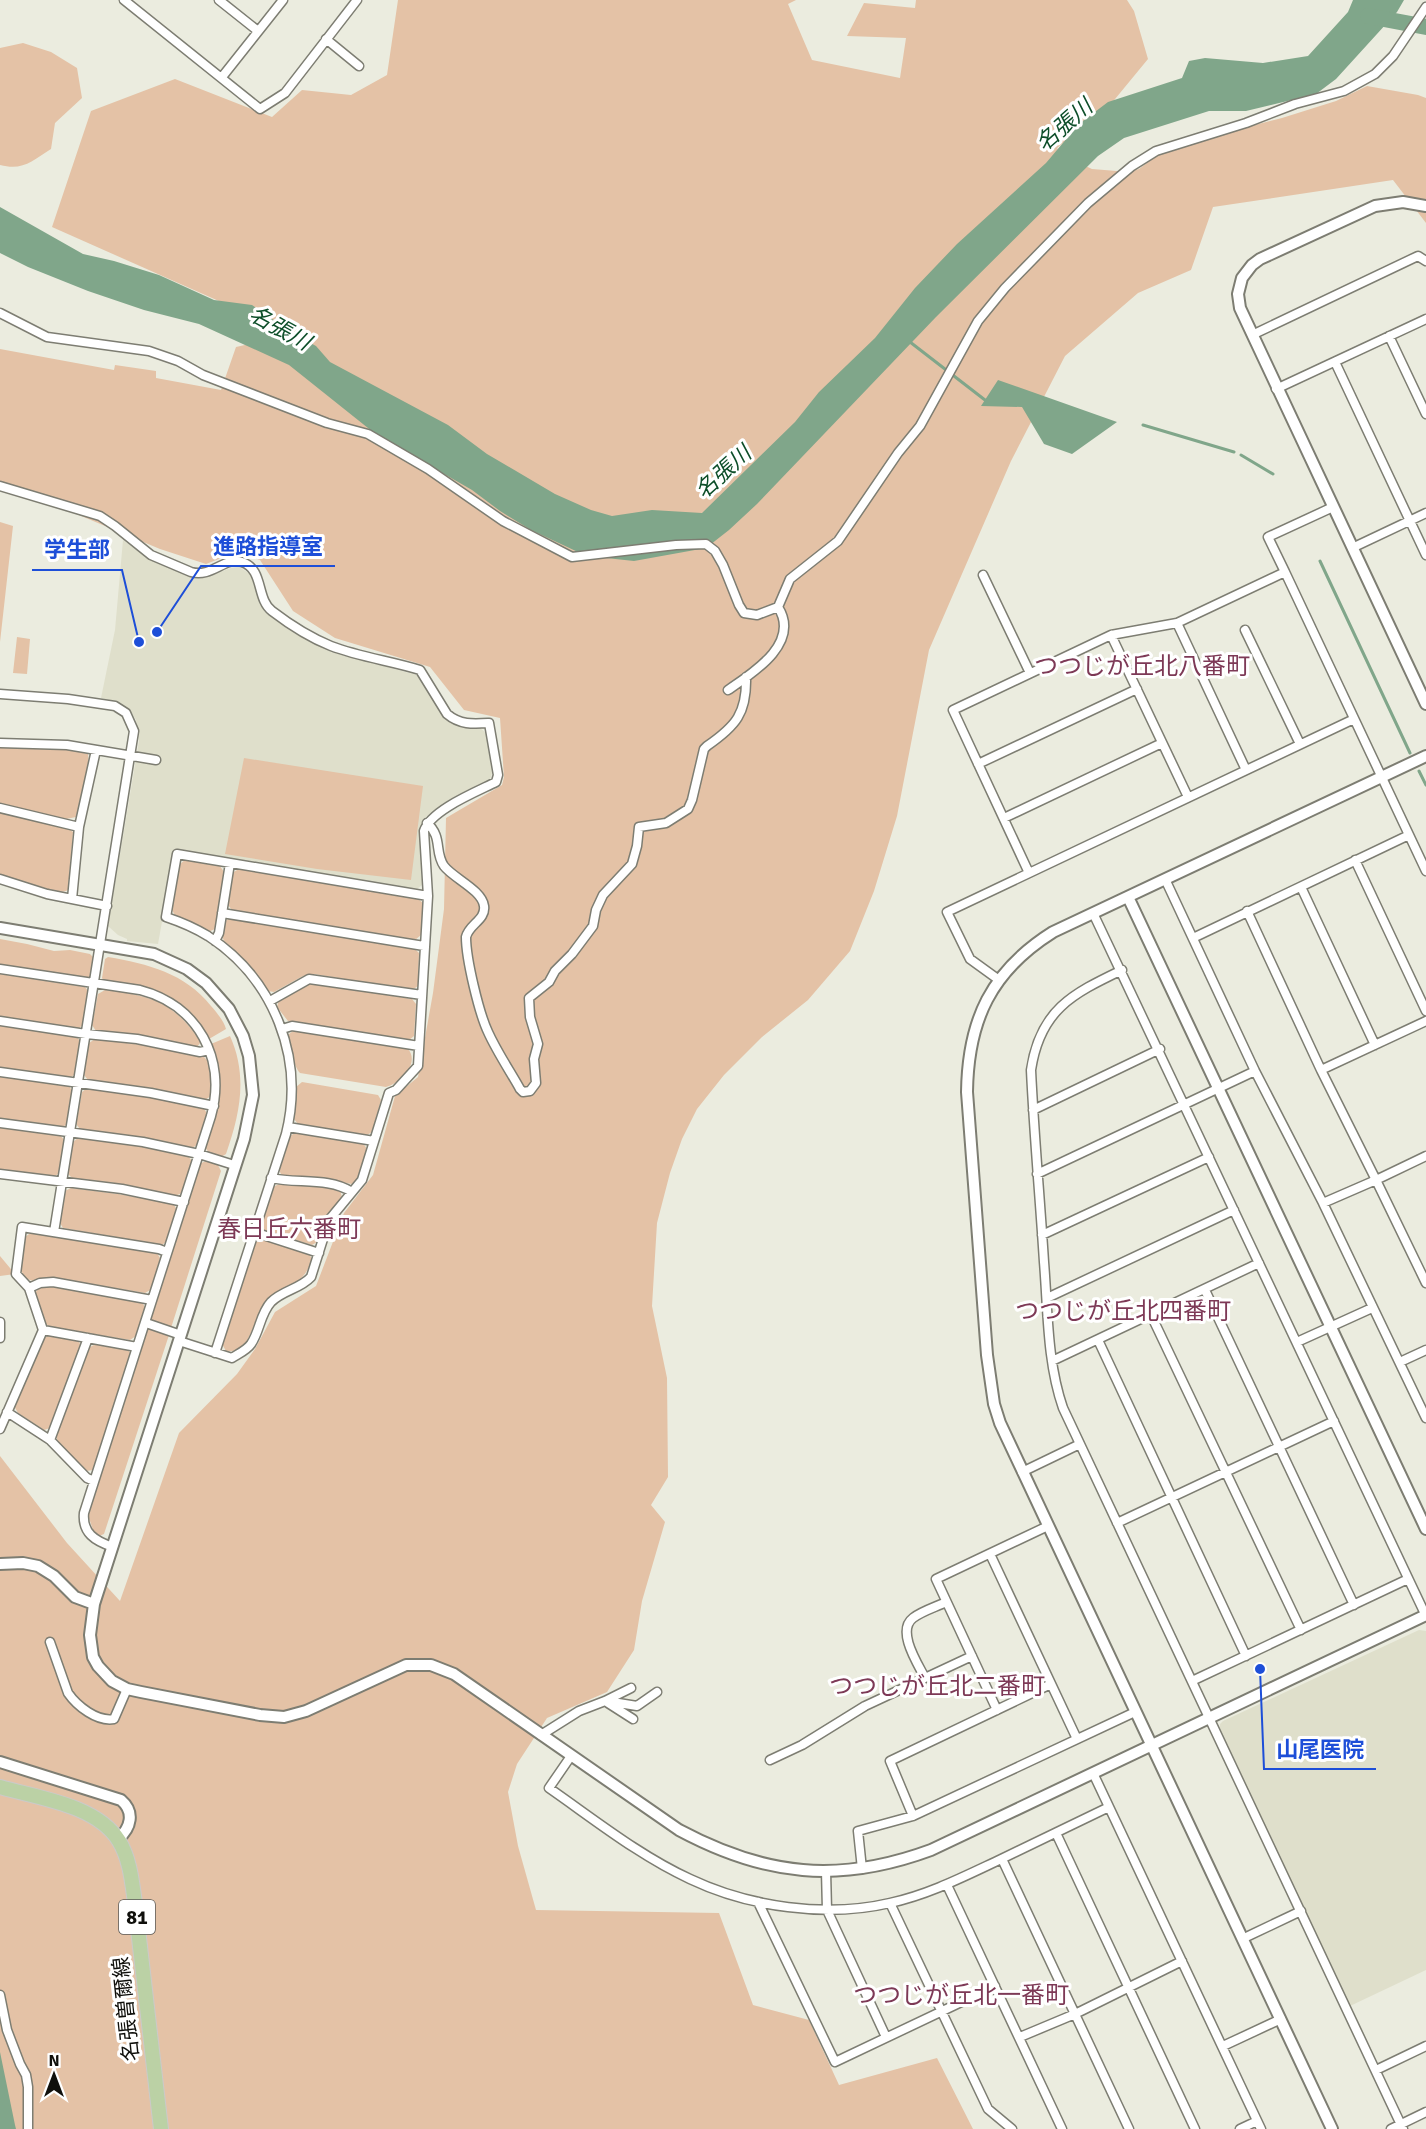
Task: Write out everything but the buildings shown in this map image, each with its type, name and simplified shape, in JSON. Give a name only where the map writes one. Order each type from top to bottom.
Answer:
[{"type":"main road","name":"名張曽爾線","points":[[0,1787],[84,1812],[105,1824],[118,1839],[131,1876],[161,2129]]},
{"type":"street","points":[[124,0],[260,109],[285,93],[357,0]]},
{"type":"street","points":[[219,0],[258,32]]},
{"type":"street","points":[[222,78],[283,0]]},
{"type":"street","points":[[0,314],[48,337],[150,351],[178,361],[203,375],[327,423],[368,434],[428,469],[503,521],[572,557],[676,545],[706,544],[715,551],[723,565],[744,613],[757,615],[778,607],[790,579],[838,541],[897,453],[920,426],[978,321],[1005,288],[1088,203],[1132,166],[1156,151],[1246,123],[1295,104],[1344,91],[1375,74],[1393,56],[1426,7]]},
{"type":"street","points":[[326,39],[359,66]]},
{"type":"street","points":[[1426,206],[1403,202],[1375,206],[1260,259],[1252,265],[1242,279],[1238,294],[1240,308],[1276,389],[1426,704]]},
{"type":"street","points":[[1252,335],[1418,256],[1426,261]]},
{"type":"street","points":[[1276,389],[1426,319]]},
{"type":"street","points":[[1389,336],[1426,414]]},
{"type":"street","points":[[1335,362],[1426,555]]},
{"type":"street","points":[[0,486],[100,516],[151,555],[190,572],[197,574],[209,572],[233,561],[246,563],[254,570],[265,602],[271,610],[333,647],[420,670],[447,714],[452,718],[466,724],[489,723],[498,775],[496,782],[434,816],[427,823],[424,831],[428,896],[418,1066],[396,1089],[389,1093],[362,1180],[329,1220],[313,1273],[308,1280],[282,1293],[269,1305],[251,1345],[232,1358],[215,1353],[149,1324]]},
{"type":"street","points":[[1333,507],[1268,537],[1426,871]]},
{"type":"street","points":[[1352,548],[1426,513]]},
{"type":"street","points":[[1029,873],[953,710],[1111,635],[1177,623],[1285,572]]},
{"type":"street","points":[[983,575],[1030,674]]},
{"type":"street","points":[[728,690],[774,653],[781,642],[784,621],[778,607]]},
{"type":"street","points":[[1177,623],[1246,770]]},
{"type":"street","points":[[1245,630],[1300,744]]},
{"type":"street","points":[[1111,635],[1188,797]]},
{"type":"street","points":[[427,823],[435,830],[443,865],[483,902],[482,917],[470,927],[466,937],[479,1002],[486,1029],[520,1089],[523,1092],[530,1091],[536,1083],[534,1059],[538,1044],[530,1017],[529,998],[549,982],[555,971],[572,954],[593,926],[603,895],[632,864],[639,827],[666,823],[690,806],[705,749],[728,730],[742,713],[746,700],[746,677]]},
{"type":"street","points":[[978,764],[1137,689]]},
{"type":"street","points":[[0,694],[68,699],[115,706],[126,713],[133,725],[134,738],[54,1232]]},
{"type":"street","points":[[999,980],[970,959],[947,912],[1354,719]]},
{"type":"street","points":[[0,743],[67,745],[156,760]]},
{"type":"street","points":[[1004,818],[1162,743]]},
{"type":"street","points":[[72,899],[79,827],[96,750]]},
{"type":"street","points":[[1332,2129],[1000,1423],[990,1379],[967,1092],[968,1061],[981,1011],[999,980],[1020,956],[1041,940],[1426,756]]},
{"type":"street","points":[[0,808],[79,827]]},
{"type":"street","points":[[1193,938],[1409,835]]},
{"type":"street","points":[[215,1353],[288,1127],[292,1079],[289,1054],[282,1029],[270,1001],[244,966],[215,941],[166,916],[177,854],[428,896]]},
{"type":"street","points":[[1355,860],[1426,1011]]},
{"type":"street","points":[[215,941],[219,933],[230,863]]},
{"type":"street","points":[[0,879],[47,894],[107,906]]},
{"type":"street","points":[[1165,879],[1255,1071],[1323,1203],[1426,1418]]},
{"type":"street","points":[[1301,887],[1375,1045]]},
{"type":"street","points":[[1128,897],[1426,1528]]},
{"type":"street","points":[[1247,911],[1426,1283]]},
{"type":"street","points":[[222,913],[424,946]]},
{"type":"street","points":[[0,928],[154,954],[176,963],[206,983],[229,1009],[246,1046],[252,1080],[252,1095],[244,1138],[94,1605],[90,1635],[93,1657],[105,1675],[127,1689],[260,1715],[284,1717],[306,1712],[397,1668],[415,1664],[431,1665],[454,1674],[679,1830],[708,1846],[774,1867],[826,1871],[862,1869],[902,1860],[931,1850],[1426,1616],[1094,913]]},
{"type":"street","points":[[0,969],[140,990],[168,1001],[190,1019],[199,1030],[213,1060],[216,1079],[214,1106],[84,1513],[87,1532],[93,1539],[112,1547]]},
{"type":"street","points":[[1122,970],[1077,993],[1062,1005],[1049,1020],[1039,1040],[1031,1070],[1052,1361],[1057,1391],[1208,1718],[1402,2127]]},
{"type":"street","points":[[270,1001],[309,978],[422,995]]},
{"type":"street","points":[[0,1021],[137,1039],[200,1052],[209,1050]]},
{"type":"street","points":[[1322,1070],[1426,1021]]},
{"type":"street","points":[[282,1029],[292,1026],[419,1046]]},
{"type":"street","points":[[1033,1110],[1160,1049]]},
{"type":"street","points":[[1037,1174],[1255,1071]]},
{"type":"street","points":[[0,1072],[151,1093],[214,1106]]},
{"type":"street","points":[[0,1123],[143,1142],[199,1154],[234,1166]]},
{"type":"street","points":[[288,1127],[374,1141]]},
{"type":"street","points":[[1323,1203],[1426,1156]]},
{"type":"street","points":[[1042,1235],[1209,1157]]},
{"type":"street","points":[[0,1174],[122,1189],[184,1202]]},
{"type":"street","points":[[272,1178],[287,1182],[342,1186],[352,1192]]},
{"type":"street","points":[[1047,1298],[1234,1210]]},
{"type":"street","points":[[0,1429],[43,1330],[29,1288],[16,1274],[22,1227],[167,1252]]},
{"type":"street","points":[[254,1232],[319,1253]]},
{"type":"street","points":[[1052,1361],[1259,1263]]},
{"type":"street","points":[[29,1288],[40,1283],[53,1282],[152,1300]]},
{"type":"street","points":[[1205,1290],[1354,1605]]},
{"type":"street","points":[[1297,1342],[1372,1308]]},
{"type":"street","points":[[1151,1315],[1300,1630]]},
{"type":"street","points":[[0,1322],[0,1338]]},
{"type":"street","points":[[43,1330],[137,1347]]},
{"type":"street","points":[[50,1440],[88,1338]]},
{"type":"street","points":[[1098,1340],[1246,1656]]},
{"type":"street","points":[[1400,1362],[1426,1350]]},
{"type":"street","points":[[7,1412],[50,1440],[87,1478],[94,1481]]},
{"type":"street","points":[[1117,1522],[1334,1421]]},
{"type":"street","points":[[1022,1472],[1080,1444]]},
{"type":"street","points":[[997,1710],[936,1579],[1048,1526]]},
{"type":"street","points":[[990,1554],[1077,1739]]},
{"type":"street","points":[[0,1564],[23,1563],[38,1566],[54,1576],[75,1597],[94,1605]]},
{"type":"street","points":[[1192,1681],[1408,1578]]},
{"type":"street","points":[[925,1678],[906,1640],[908,1627],[911,1619],[946,1602]]},
{"type":"street","points":[[50,1642],[68,1693],[87,1711],[107,1720],[114,1719],[127,1689]]},
{"type":"street","points":[[770,1760],[802,1745],[865,1706],[972,1656]]},
{"type":"street","points":[[913,1816],[890,1761],[1051,1684]]},
{"type":"street","points":[[541,1735],[579,1711],[631,1688]]},
{"type":"street","points":[[605,1701],[637,1706],[657,1692]]},
{"type":"street","points":[[605,1701],[633,1719]]},
{"type":"street","points":[[862,1869],[858,1832],[913,1816],[1135,1712]]},
{"type":"street","points":[[572,1756],[549,1788],[668,1868],[713,1889],[758,1902],[791,1907],[827,1910],[890,1903],[948,1885],[1109,1807]]},
{"type":"street","points":[[0,1762],[121,1800],[130,1812],[130,1818],[128,1826],[118,1839]]},
{"type":"street","points":[[1093,1773],[1259,2125],[1240,2129]]},
{"type":"street","points":[[1056,1833],[1195,2129]]},
{"type":"street","points":[[1002,1859],[1129,2129]]},
{"type":"street","points":[[826,1871],[827,1910],[886,2037]]},
{"type":"street","points":[[948,1885],[1020,2037],[1059,2128]]},
{"type":"street","points":[[758,1902],[835,2062],[995,1986]]},
{"type":"street","points":[[890,1903],[988,2109],[1012,2129]]},
{"type":"street","points":[[1242,1939],[1300,1911]]},
{"type":"street","points":[[1020,2037],[1075,2014],[1182,1961]]},
{"type":"street","points":[[0,1995],[10,2038],[26,2075],[28,2129]]},
{"type":"street","points":[[1223,2046],[1281,2019]]},
{"type":"street","points":[[1376,2070],[1426,2046]]},
{"type":"street","points":[[1391,2129],[1402,2127],[1426,2112]]},
{"type":"shaded area","points":[[398,0],[796,0],[788,4],[812,60],[900,78],[906,38],[847,36],[864,3],[915,8],[916,0],[1127,0],[1134,11],[1148,59],[1106,110],[1057,148],[1064,156],[1092,169],[1129,172],[1139,169],[1176,141],[1224,133],[1282,118],[1336,101],[1367,86],[1426,98],[1426,223],[1393,180],[1213,207],[1191,270],[1138,293],[1065,356],[1011,461],[929,650],[897,816],[874,891],[850,951],[808,1000],[762,1037],[724,1075],[697,1109],[682,1139],[670,1173],[657,1223],[652,1306],[667,1378],[668,1477],[651,1505],[665,1522],[642,1601],[634,1650],[607,1692],[547,1718],[517,1764],[508,1792],[518,1846],[536,1910],[719,1913],[753,2005],[809,2020],[839,2085],[937,2058],[973,2129],[0,2129],[0,1456],[67,1543],[120,1601],[179,1433],[237,1374],[255,1349],[275,1312],[316,1286],[344,1213],[373,1175],[395,1096],[418,1077],[433,993],[444,909],[446,818],[502,785],[504,777],[500,718],[464,710],[430,667],[335,638],[293,611],[260,560],[237,552],[206,564],[160,549],[0,482],[0,349],[114,370],[115,365],[156,371],[156,378],[221,390],[236,347],[293,334],[52,227],[91,111],[175,79],[272,117],[302,90],[351,95],[387,75]]},
{"type":"shaded area","points":[[23,43],[51,52],[77,68],[82,98],[55,123],[51,149],[27,164],[8,167],[0,165],[0,48]]},
{"type":"shaded area","points":[[0,522],[13,526],[0,642]]},
{"type":"shaded area","points":[[123,540],[151,560],[191,577],[203,578],[239,567],[250,574],[262,606],[268,614],[285,626],[331,652],[417,675],[451,723],[465,728],[480,728],[486,733],[492,773],[490,780],[423,820],[420,830],[422,885],[417,889],[175,849],[158,944],[127,941],[108,926],[139,741],[136,720],[130,710],[117,702],[101,698],[115,630]]},
{"type":"shaded area","points":[[17,637],[30,639],[27,674],[13,673]]},
{"type":"shaded area","points":[[0,747],[65,749],[88,754],[89,764],[76,817],[66,819],[0,804]]},
{"type":"shaded area","points":[[244,758],[423,786],[411,880],[317,869],[225,854]]},
{"type":"shaded area","points":[[0,813],[68,828],[73,832],[68,890],[53,892],[0,875]]},
{"type":"shaded area","points":[[185,860],[220,866],[224,872],[215,929],[208,932],[176,917],[172,910],[180,864]]},
{"type":"shaded area","points":[[239,869],[417,898],[423,903],[421,935],[415,940],[232,910],[228,905],[232,873]]},
{"type":"shaded area","points":[[230,918],[414,948],[419,953],[418,986],[412,990],[314,974],[303,976],[274,992],[268,991],[247,962],[225,943],[222,936],[224,922]]},
{"type":"shaded area","points":[[0,939],[54,951],[70,950],[90,954],[93,957],[90,977],[86,979],[0,965]]},
{"type":"shaded area","points":[[108,957],[151,967],[190,985],[220,1017],[226,1029],[209,1039],[189,1011],[165,995],[137,986],[104,981],[102,978],[105,959]]},
{"type":"shaded area","points":[[0,974],[85,987],[89,992],[84,1024],[78,1029],[0,1016]]},
{"type":"shaded area","points":[[311,983],[412,999],[416,1004],[414,1036],[409,1040],[288,1021],[277,1007],[279,1000]]},
{"type":"shaded area","points":[[105,990],[149,998],[160,1003],[181,1017],[201,1042],[197,1047],[139,1035],[96,1031],[92,1025],[98,994]]},
{"type":"shaded area","points":[[0,1025],[77,1037],[80,1041],[76,1074],[69,1078],[0,1068]]},
{"type":"shaded area","points":[[294,1030],[408,1049],[412,1060],[403,1077],[386,1087],[300,1073],[294,1061],[288,1035]]},
{"type":"shaded area","points":[[230,1036],[239,1066],[240,1095],[231,1139],[226,1154],[221,1157],[209,1153],[205,1147],[219,1096],[216,1059],[211,1044]]},
{"type":"shaded area","points":[[95,1039],[158,1047],[204,1057],[209,1062],[212,1079],[211,1096],[205,1100],[152,1088],[88,1080],[84,1075],[89,1043]]},
{"type":"shaded area","points":[[0,1076],[69,1086],[73,1092],[68,1123],[62,1128],[0,1118]]},
{"type":"shaded area","points":[[302,1082],[378,1095],[381,1100],[372,1132],[367,1135],[298,1124],[294,1119],[296,1087]]},
{"type":"shaded area","points":[[87,1088],[134,1094],[204,1108],[207,1114],[197,1145],[192,1148],[147,1138],[80,1129],[76,1124],[82,1092]]},
{"type":"shaded area","points":[[0,1127],[60,1135],[65,1141],[59,1173],[54,1177],[0,1169]]},
{"type":"shaded area","points":[[295,1133],[363,1143],[367,1149],[358,1178],[352,1184],[314,1177],[282,1176],[279,1170],[290,1136]]},
{"type":"shaded area","points":[[78,1138],[140,1146],[188,1156],[192,1161],[182,1193],[175,1196],[115,1183],[72,1178],[68,1174],[73,1142]]},
{"type":"shaded area","points":[[206,1161],[218,1165],[221,1171],[171,1328],[149,1321],[199,1164]]},
{"type":"shaded area","points":[[279,1184],[340,1190],[342,1197],[325,1218],[317,1242],[312,1245],[264,1230],[261,1225],[273,1187]]},
{"type":"shaded area","points":[[71,1188],[174,1204],[177,1211],[167,1241],[162,1245],[63,1228],[60,1223],[65,1191]]},
{"type":"shaded area","points":[[32,1232],[157,1253],[160,1258],[152,1289],[145,1293],[54,1278],[33,1281],[27,1279],[21,1271],[25,1237]]},
{"type":"shaded area","points":[[262,1239],[309,1254],[312,1259],[302,1277],[268,1299],[246,1343],[234,1351],[226,1351],[222,1344],[256,1242]]},
{"type":"shaded area","points":[[0,1256],[15,1274],[0,1276]]},
{"type":"shaded area","points":[[51,1286],[141,1301],[145,1307],[136,1336],[130,1340],[50,1327],[45,1323],[34,1294],[39,1288]]},
{"type":"shaded area","points":[[148,1327],[169,1335],[104,1534],[99,1536],[93,1530],[88,1515]]},
{"type":"shaded area","points":[[48,1336],[77,1340],[82,1346],[50,1428],[44,1430],[18,1413],[14,1406],[42,1339]]},
{"type":"shaded area","points":[[96,1344],[127,1348],[131,1354],[93,1470],[86,1471],[58,1442],[56,1436],[90,1347]]},
{"type":"shaded area","points":[[1419,1630],[1426,1631],[1426,1970],[1350,2006],[1220,1731],[1220,1724]]},
{"type":"water","name":"名張川","points":[[1353,0],[1404,0],[1397,12],[1336,79],[1316,94],[1246,111],[1209,111],[1124,138],[1098,156],[936,317],[757,504],[706,548],[634,561],[580,553],[531,530],[472,490],[378,436],[289,365],[199,324],[144,310],[88,291],[0,253],[0,207],[83,254],[159,275],[214,300],[252,305],[316,346],[330,362],[448,425],[487,454],[555,494],[591,510],[612,516],[652,510],[702,513],[795,422],[819,392],[875,338],[915,288],[957,244],[1046,163],[1079,124],[1108,102],[1182,78],[1189,61],[1205,58],[1263,63],[1308,56],[1348,12]]},
{"type":"water","points":[[998,380],[1117,422],[1072,454],[1044,444],[1022,407],[981,406]]},
{"type":"water","points":[[0,2052],[15,2125],[16,2129],[0,2129]]},
{"type":"waterway","points":[[1368,16],[1426,27]]},
{"type":"waterway","points":[[910,342],[985,400]]},
{"type":"waterway","points":[[1143,425],[1234,452]]},
{"type":"waterway","points":[[1241,455],[1273,474]]},
{"type":"waterway","points":[[1320,561],[1410,753]]},
{"type":"waterway","points":[[1419,771],[1426,785]]},
{"type":"place","name":"進路指導室","points":[[157,632]]},
{"type":"place","name":"学生部","points":[[139,642]]},
{"type":"place","name":"山尾医院","points":[[1260,1669]]},
{"type":"district","name":"つつじが丘北八番町","points":[[1142,666]]},
{"type":"district","name":"春日丘六番町","points":[[289,1229]]},
{"type":"district","name":"つつじが丘北四番町","points":[[1123,1311]]},
{"type":"district","name":"つつじが丘北二番町","points":[[937,1686]]},
{"type":"district","name":"つつじが丘北一番町","points":[[961,1995]]}]
